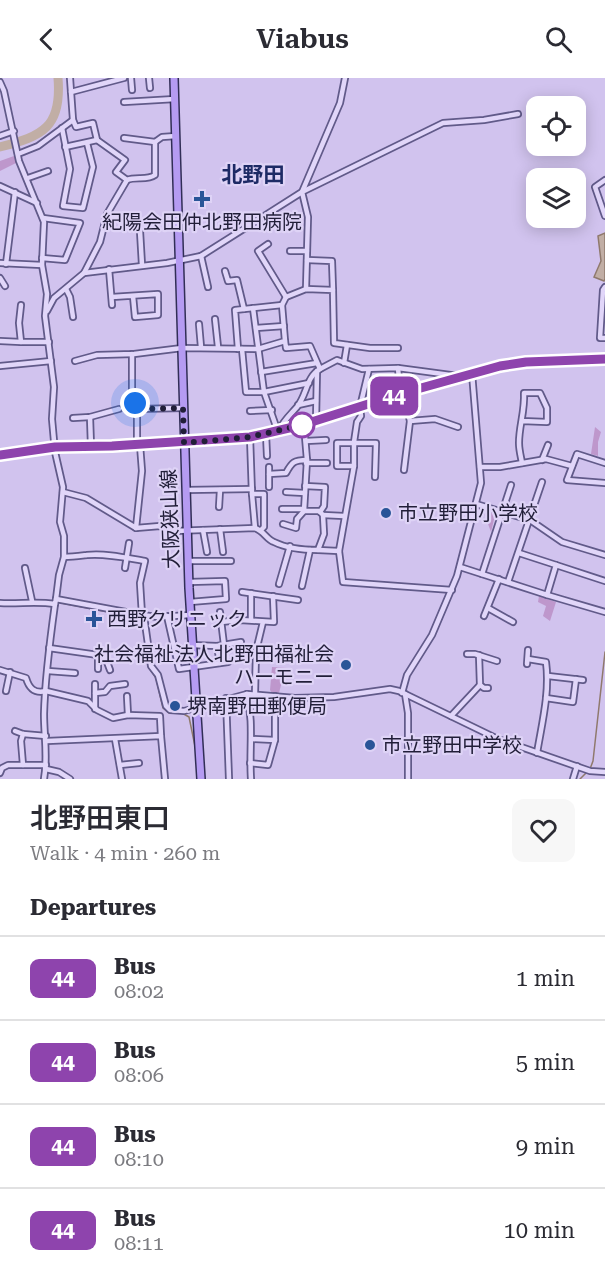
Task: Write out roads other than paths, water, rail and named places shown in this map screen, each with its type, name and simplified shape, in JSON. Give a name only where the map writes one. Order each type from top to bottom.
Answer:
[{"type":"main road","name":"大阪狭山線","points":[[174,78],[190,615],[201,779]]},
{"type":"main road","points":[[0,455],[55,447],[184,443],[250,437],[304,425],[472,373],[526,362],[605,359]]},
{"type":"street","points":[[70,78],[73,120],[76,127],[93,123],[98,140],[125,160],[116,172],[127,180]]},
{"type":"street","points":[[71,92],[124,78]]},
{"type":"street","points":[[131,78],[132,90]]},
{"type":"street","points":[[149,78],[150,88]]},
{"type":"street","points":[[306,290],[308,217],[302,192],[340,103],[345,78]]},
{"type":"street","points":[[0,82],[17,152],[43,218],[42,265],[47,294],[45,316],[54,387],[52,419],[57,465],[63,487],[60,522],[64,536],[64,557],[59,575],[49,648],[44,717],[46,738],[44,779]]},
{"type":"street","points":[[124,102],[175,99]]},
{"type":"street","points":[[84,273],[201,256],[302,192],[443,123],[484,120],[518,114]]},
{"type":"street","points":[[17,152],[38,146],[73,120]]},
{"type":"street","points":[[62,128],[70,169],[63,206],[83,208],[93,167],[87,143]]},
{"type":"street","points":[[0,136],[14,133]]},
{"type":"street","points":[[124,138],[155,142],[162,137],[176,136]]},
{"type":"street","points":[[65,147],[98,140]]},
{"type":"street","points":[[45,316],[54,298],[84,273],[100,242],[107,214],[127,180],[149,178],[155,175],[155,142]]},
{"type":"street","points":[[28,178],[48,171]]},
{"type":"street","points":[[605,180],[595,187],[604,207],[605,216]]},
{"type":"street","points":[[0,186],[37,203]]},
{"type":"street","points":[[15,192],[3,264],[42,265]]},
{"type":"street","points":[[42,258],[65,260],[80,223],[43,218]]},
{"type":"street","points":[[140,231],[142,265]]},
{"type":"street","points":[[268,244],[258,251],[286,297]]},
{"type":"street","points":[[290,251],[307,251]]},
{"type":"street","points":[[201,256],[208,287]]},
{"type":"street","points":[[307,260],[332,261],[334,344],[398,348]]},
{"type":"street","points":[[109,269],[112,305]]},
{"type":"street","points":[[225,271],[228,280],[237,280],[244,309]]},
{"type":"street","points":[[0,278],[5,286]]},
{"type":"street","points":[[605,287],[600,338],[605,338]]},
{"type":"street","points":[[66,290],[70,297],[73,317]]},
{"type":"street","points":[[316,421],[318,368],[310,346],[286,348],[282,305],[286,297],[306,290],[333,290]]},
{"type":"street","points":[[47,294],[54,298]]},
{"type":"street","points":[[112,297],[158,294],[158,315],[135,317],[134,296]]},
{"type":"street","points":[[21,305],[19,323],[21,342]]},
{"type":"street","points":[[282,305],[235,310],[246,392],[264,392],[309,383]]},
{"type":"street","points":[[253,308],[264,392],[278,432]]},
{"type":"street","points":[[215,319],[219,347]]},
{"type":"street","points":[[199,324],[201,347]]},
{"type":"street","points":[[256,328],[284,326]]},
{"type":"street","points":[[0,341],[49,342]]},
{"type":"street","points":[[75,361],[97,355],[132,354],[182,348],[258,349],[285,341]]},
{"type":"street","points":[[345,363],[347,345]]},
{"type":"street","points":[[132,354],[132,391],[137,409],[142,471],[136,528]]},
{"type":"street","points":[[261,372],[318,368],[337,360],[362,369],[398,368],[461,376]]},
{"type":"street","points":[[0,366],[51,361]]},
{"type":"street","points":[[278,432],[289,414],[298,405],[318,368]]},
{"type":"street","points":[[398,368],[410,421],[404,470]]},
{"type":"street","points":[[369,369],[360,407],[361,416],[357,422],[354,466],[339,551],[343,582],[452,590]]},
{"type":"street","points":[[408,779],[408,713],[404,693],[407,675],[432,635],[452,590],[481,483],[472,373]]},
{"type":"street","points":[[522,422],[547,422],[547,408],[540,393],[524,393],[525,406],[522,422],[519,443],[522,463]]},
{"type":"street","points":[[298,405],[316,401]]},
{"type":"street","points":[[137,409],[183,408]]},
{"type":"street","points":[[74,418],[90,417],[119,409]]},
{"type":"street","points":[[250,411],[272,410]]},
{"type":"street","points":[[90,417],[91,446]]},
{"type":"street","points":[[410,421],[435,419],[458,427]]},
{"type":"street","points":[[284,524],[296,528],[297,519],[304,510],[307,461],[304,425]]},
{"type":"street","points":[[267,434],[267,456]]},
{"type":"street","points":[[250,437],[255,528]]},
{"type":"street","points":[[306,441],[326,440]]},
{"type":"street","points":[[354,466],[337,466],[337,443],[376,443],[375,477]]},
{"type":"street","points":[[543,460],[548,445]]},
{"type":"street","points":[[605,463],[577,454],[567,480],[605,483]]},
{"type":"street","points":[[269,474],[286,473],[295,460],[327,463]]},
{"type":"street","points":[[480,467],[500,467],[543,460],[572,466]]},
{"type":"street","points":[[269,467],[269,487]]},
{"type":"street","points":[[508,582],[542,482]]},
{"type":"street","points":[[482,574],[511,484]]},
{"type":"street","points":[[305,486],[324,487],[322,513],[324,534],[318,550]]},
{"type":"street","points":[[186,490],[264,494],[264,527],[261,530]]},
{"type":"street","points":[[219,507],[220,490]]},
{"type":"street","points":[[63,492],[86,498],[136,528],[160,526],[175,531],[255,528],[261,530],[273,542],[310,550],[339,551]]},
{"type":"street","points":[[286,492],[305,493]]},
{"type":"street","points":[[476,504],[530,520],[562,542],[605,555]]},
{"type":"street","points":[[282,509],[344,516]]},
{"type":"street","points":[[220,529],[224,552]]},
{"type":"street","points":[[203,530],[207,552]]},
{"type":"street","points":[[125,568],[129,543]]},
{"type":"street","points":[[279,584],[290,546]]},
{"type":"street","points":[[302,586],[310,550]]},
{"type":"street","points":[[519,553],[605,581]]},
{"type":"street","points":[[64,557],[86,555],[145,561],[140,583],[142,615],[151,666],[158,675],[170,710],[184,711],[226,698],[255,693],[295,698],[334,698],[390,689],[404,693],[498,739],[589,770],[605,772]]},
{"type":"street","points":[[188,561],[231,561]]},
{"type":"street","points":[[547,595],[556,565]]},
{"type":"street","points":[[460,567],[605,612]]},
{"type":"street","points":[[25,568],[32,601]]},
{"type":"street","points":[[484,616],[499,579]]},
{"type":"street","points":[[189,582],[225,581],[226,599],[190,602]]},
{"type":"street","points":[[242,592],[298,600]]},
{"type":"street","points":[[251,593],[251,620]]},
{"type":"street","points":[[221,622],[274,621],[273,597]]},
{"type":"street","points":[[0,603],[56,602],[142,615],[190,615]]},
{"type":"street","points":[[488,608],[513,622]]},
{"type":"street","points":[[220,612],[224,645]]},
{"type":"street","points":[[167,616],[179,669],[228,662]]},
{"type":"street","points":[[255,693],[256,651],[263,622]]},
{"type":"street","points":[[192,645],[217,646],[241,642]]},
{"type":"street","points":[[217,646],[220,663]]},
{"type":"street","points":[[49,648],[104,654],[110,670]]},
{"type":"street","points":[[528,650],[527,661],[546,662],[548,676],[537,753]]},
{"type":"street","points":[[466,654],[479,655],[497,661]]},
{"type":"street","points":[[98,655],[98,669]]},
{"type":"street","points":[[451,716],[480,685],[479,655]]},
{"type":"street","points":[[0,670],[26,678],[32,690],[88,701],[94,708],[113,718],[129,715],[160,716]]},
{"type":"street","points":[[48,671],[75,673]]},
{"type":"street","points":[[6,691],[10,672]]},
{"type":"street","points":[[548,676],[583,680]]},
{"type":"street","points":[[546,698],[573,702],[576,679]]},
{"type":"street","points":[[94,708],[95,684]]},
{"type":"street","points":[[95,693],[105,692],[110,686],[125,684]]},
{"type":"street","points":[[480,685],[488,688]]},
{"type":"street","points":[[247,694],[252,739],[251,779]]},
{"type":"street","points":[[128,696],[129,715]]},
{"type":"street","points":[[250,763],[268,765],[275,740],[275,696]]},
{"type":"street","points":[[226,698],[229,779]]},
{"type":"street","points":[[165,779],[160,716],[168,708]]},
{"type":"street","points":[[15,731],[46,738],[115,739],[160,736]]},
{"type":"street","points":[[23,734],[21,741],[23,765]]},
{"type":"street","points":[[115,739],[122,779]]},
{"type":"street","points":[[252,739],[275,740]]},
{"type":"street","points":[[120,765],[139,763]]},
{"type":"street","points":[[0,773],[2,768],[8,765],[23,765],[46,767],[70,779]]},
{"type":"street","points":[[573,779],[577,766]]},
{"type":"waterway","points":[[0,147],[28,138],[47,127],[57,108],[58,78]]},
{"type":"waterway","points":[[0,601],[12,601]]},
{"type":"waterway","points":[[56,602],[142,620]]},
{"type":"waterway","points":[[146,648],[148,666],[156,678],[163,708],[169,713],[182,713],[189,717],[196,751]]},
{"type":"waterway","points":[[580,779],[590,769],[593,761],[605,652]]},
{"type":"place","name":"紀陽会田仲北野田病院","points":[[202,199]]},
{"type":"place","name":"市立野田小学校","points":[[386,513]]},
{"type":"place","name":"西野クリニック","points":[[94,619]]},
{"type":"place","name":"社会福祉法人北野田福祉会 ハーモニー","points":[[346,665]]},
{"type":"place","name":"堺南野田郵便局","points":[[175,706]]},
{"type":"place","name":"市立野田中学校","points":[[370,745]]},
{"type":"district","name":"北野田","points":[[253,175]]}]
